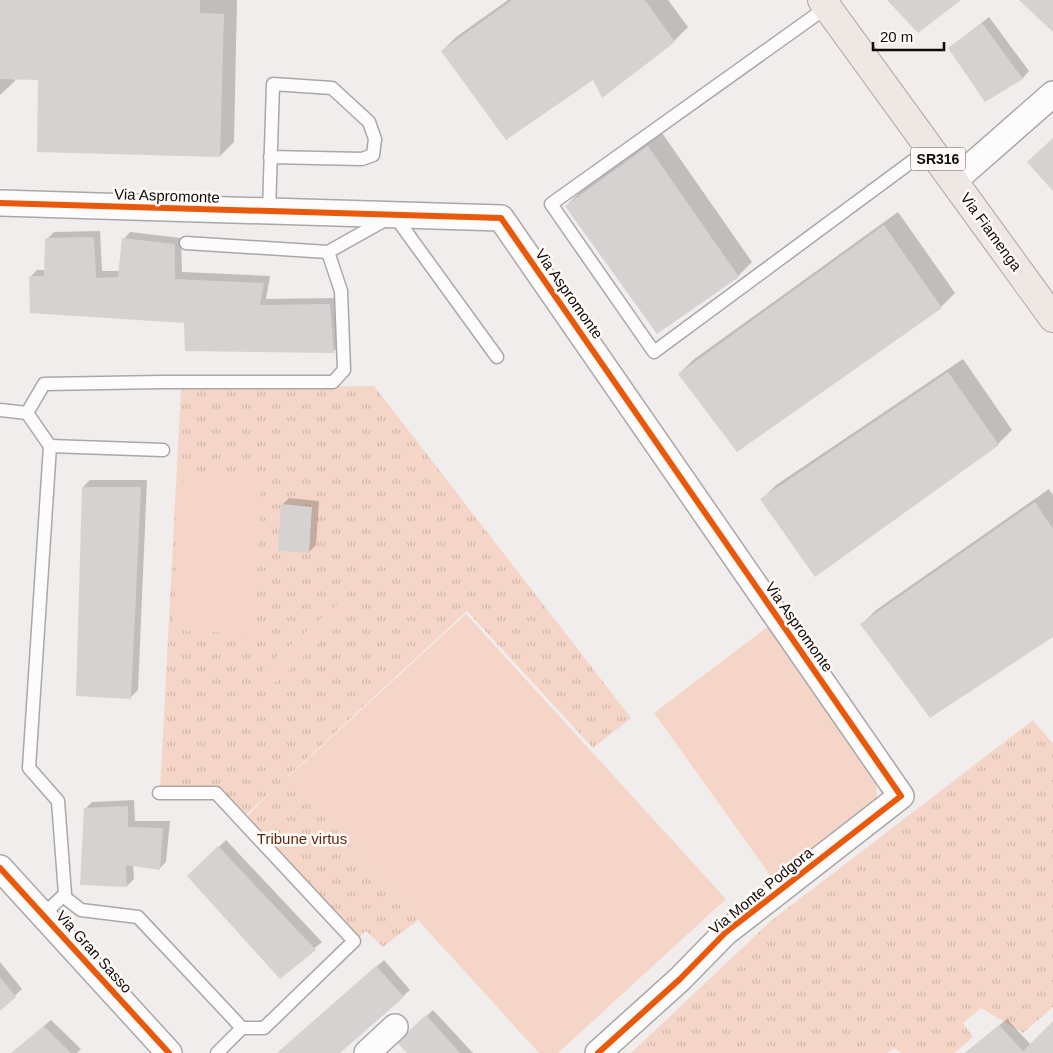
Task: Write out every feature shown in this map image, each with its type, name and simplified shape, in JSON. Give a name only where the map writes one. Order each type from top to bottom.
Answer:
[{"type":"main road","name":"Via Fiamenga","points":[[825,4],[1053,318]]},
{"type":"street","points":[[954,181],[1053,94]]},
{"type":"street","name":"Via Aspromonte","points":[[0,203],[501,218],[901,796]]},
{"type":"street","name":"Via Monte Podgora","points":[[598,1053],[680,979],[725,933],[901,796]]},
{"type":"street","name":"Via Gran Sasso","points":[[0,868],[169,1053]]},
{"type":"street","points":[[370,1052],[395,1026]]},
{"type":"lane","points":[[825,4],[550,204],[654,352],[930,148]]},
{"type":"lane","points":[[269,211],[270,157],[273,84],[332,88],[368,122],[375,140],[373,155],[362,159],[270,157]]},
{"type":"lane","points":[[186,243],[328,252],[394,215],[497,358]]},
{"type":"lane","points":[[27,413],[44,384],[333,382],[344,370],[342,291],[328,252]]},
{"type":"lane","points":[[0,410],[27,413],[50,446],[29,768],[58,801],[66,894],[44,915]]},
{"type":"lane","points":[[50,446],[163,450]]},
{"type":"lane","points":[[159,793],[216,793],[354,941],[264,1028],[242,1028],[218,1053]]},
{"type":"lane","points":[[63,896],[81,910],[138,918],[242,1028]]},
{"type":"green space","name":"Tribune virtus","points":[[374,386],[631,718],[593,748],[467,611],[288,776],[418,920],[383,947],[366,931],[354,941],[242,821],[276,788],[242,818],[215,790],[160,791],[181,388]]},
{"type":"green space","points":[[183,473],[262,477],[253,634],[173,630]]},
{"type":"green space","points":[[342,600],[352,612],[274,684],[262,670]]},
{"type":"green space","points":[[466,614],[726,899],[558,1053],[539,1053],[288,777]]},
{"type":"green space","points":[[770,625],[876,773],[877,799],[772,878],[654,713]]},
{"type":"green space","points":[[1033,720],[1053,744],[1053,1007],[1023,1033],[981,1008],[963,1023],[973,1037],[954,1053],[901,1053],[894,1048],[887,1053],[631,1053],[771,921]]},
{"type":"building","points":[[0,0],[200,0],[200,13],[224,14],[220,157],[37,152],[38,80],[0,79]]},
{"type":"building","points":[[512,0],[645,0],[675,42],[602,98],[593,80],[506,140],[441,51]]},
{"type":"building","points":[[887,0],[961,0],[918,33]]},
{"type":"building","points":[[1019,0],[1053,0],[1053,32]]},
{"type":"building","points":[[982,23],[1023,79],[985,102],[948,48]]},
{"type":"building","points":[[1053,138],[1053,191],[1027,162]]},
{"type":"building","points":[[648,146],[739,277],[657,334],[565,206]]},
{"type":"building","points":[[884,225],[942,308],[737,452],[678,374]]},
{"type":"building","points":[[94,237],[96,278],[118,277],[122,238],[175,244],[175,279],[264,283],[260,305],[330,304],[334,353],[185,351],[184,323],[30,313],[29,276],[44,276],[45,238]]},
{"type":"building","points":[[948,372],[999,445],[815,577],[760,499]]},
{"type":"building","points":[[82,487],[141,487],[131,699],[76,696]]},
{"type":"building","points":[[1035,502],[1053,529],[1053,637],[930,718],[860,624]]},
{"type":"building","points":[[281,504],[312,507],[309,553],[278,551]]},
{"type":"building","points":[[128,806],[128,827],[163,828],[160,870],[126,865],[127,887],[80,885],[84,808]]},
{"type":"building","points":[[218,846],[316,950],[280,979],[187,876]]},
{"type":"building","points":[[376,966],[404,997],[340,1053],[277,1053]]},
{"type":"building","points":[[0,977],[16,997],[0,1011]]},
{"type":"building","points":[[426,1015],[460,1053],[407,1053],[397,1042]]},
{"type":"building","points":[[1053,1021],[1053,1053],[965,1053],[999,1025],[1023,1051]]},
{"type":"building","points":[[44,1026],[71,1053],[11,1053]]},
{"type":"cycle path","points":[[0,203],[501,218],[901,796],[725,933],[680,979],[598,1053]]},
{"type":"cycle path","points":[[0,868],[169,1053]]}]
